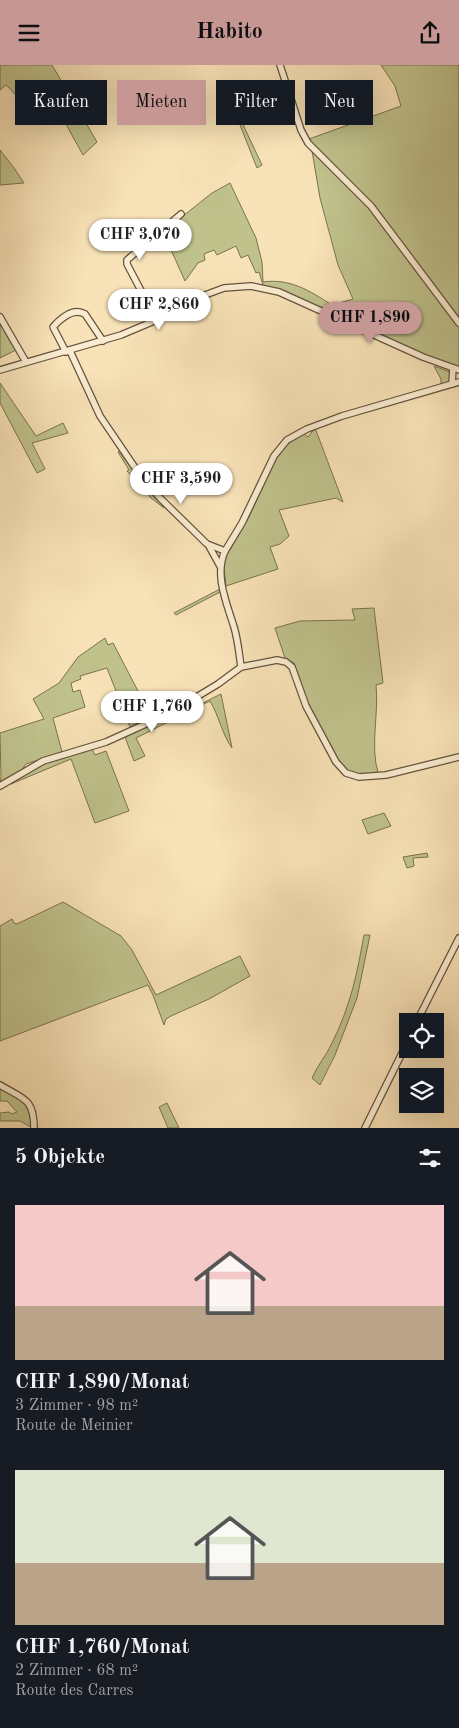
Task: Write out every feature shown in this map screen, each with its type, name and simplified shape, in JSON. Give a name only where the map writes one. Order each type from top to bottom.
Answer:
[{"type":"street","points":[[280,65],[301,129],[308,143],[371,206],[459,323]]},
{"type":"street","points":[[157,321],[127,264],[127,260],[181,214]]},
{"type":"street","points":[[0,370],[139,329],[215,290],[239,285],[262,287],[290,296],[423,357],[456,369],[452,384]]},
{"type":"street","points":[[103,341],[85,314],[80,312],[64,316],[53,327],[68,351],[100,415],[142,478],[160,499],[207,544],[220,566],[225,603],[237,639],[241,667]]},
{"type":"street","points":[[0,317],[26,362]]},
{"type":"street","points":[[220,566],[225,551],[242,523],[274,456],[280,446],[287,440],[307,429],[334,419],[459,382]]},
{"type":"street","points":[[207,544],[225,551]]},
{"type":"street","points":[[0,786],[43,761],[106,742],[170,713],[218,684],[241,667],[277,660],[288,663],[294,671],[306,706],[329,750],[340,767],[349,774],[359,777],[386,775],[459,758]]},
{"type":"street","points":[[421,1013],[459,938]]},
{"type":"street","points":[[364,1128],[399,1058]]},
{"type":"street","points":[[0,1085],[24,1099],[30,1105],[34,1112],[34,1128]]},
{"type":"green space","points":[[0,65],[52,65],[61,80],[15,80],[15,94],[6,85],[0,90]]},
{"type":"green space","points":[[381,65],[459,65],[459,319],[371,204],[312,145],[309,139],[348,125],[373,125],[373,116],[401,106],[395,86]]},
{"type":"green space","points":[[66,125],[87,125],[97,142],[83,155]]},
{"type":"green space","points":[[240,125],[243,125],[262,165],[257,168]]},
{"type":"green space","points":[[0,150],[14,168],[24,183],[0,185]]},
{"type":"green space","points":[[312,151],[369,205],[459,326],[459,367],[383,336],[377,328],[371,329],[281,290],[263,285],[259,272],[256,273],[248,255],[241,258],[236,246],[217,255],[214,250],[204,254],[205,260],[198,263],[185,281],[163,232],[212,193],[230,183],[256,238],[262,262],[263,282],[273,281],[291,284],[308,291],[332,305],[353,299],[338,265],[320,198]]},
{"type":"green space","points":[[0,321],[16,350],[0,358]]},
{"type":"green space","points":[[434,366],[450,372],[450,379],[447,382],[441,385],[441,379]]},
{"type":"green space","points":[[0,383],[36,436],[63,423],[68,433],[32,443],[45,469],[37,473],[0,403]]},
{"type":"green space","points":[[315,428],[343,502],[336,498],[279,510],[289,536],[280,544],[270,547],[278,569],[226,586],[224,567],[226,554],[249,517],[276,457],[284,446],[304,434],[308,437]]},
{"type":"green space","points":[[119,451],[164,508],[151,498],[127,471],[129,470]]},
{"type":"green space","points":[[220,589],[222,591],[176,615],[174,613]]},
{"type":"green space","points":[[374,608],[383,683],[376,685],[375,752],[378,772],[360,775],[348,772],[337,759],[306,700],[294,663],[285,658],[275,628],[300,621],[355,620],[352,609]]},
{"type":"green space","points":[[105,638],[108,645],[113,643],[150,714],[146,716],[147,718],[130,727],[107,668],[80,676],[81,679],[71,683],[73,692],[80,690],[85,707],[53,718],[62,752],[26,764],[20,772],[0,784],[0,733],[44,719],[33,699],[59,683],[78,657]]},
{"type":"green space","points":[[221,694],[232,748],[210,701],[136,738],[145,756],[134,761],[125,737],[184,709],[198,700],[201,704]]},
{"type":"green space","points":[[92,749],[95,755],[106,751],[129,811],[95,823],[71,759],[11,784],[35,767],[53,759]]},
{"type":"green space","points":[[384,813],[391,826],[368,834],[362,820]]},
{"type":"green space","points":[[427,853],[428,857],[413,858],[414,866],[407,868],[403,857]]},
{"type":"green space","points":[[63,902],[121,936],[132,950],[156,995],[240,956],[250,976],[209,999],[171,1016],[166,1019],[164,1025],[148,985],[0,1041],[0,926],[12,919],[17,924]]},
{"type":"green space","points":[[364,935],[370,935],[357,998],[335,1055],[320,1085],[312,1078],[331,1046],[349,1001]]},
{"type":"green space","points":[[0,1088],[30,1108],[31,1127],[20,1121],[0,1121],[0,1113],[9,1112],[12,1114],[17,1112],[7,1101],[0,1101]]},
{"type":"green space","points":[[167,1103],[179,1128],[168,1128],[159,1107]]}]
